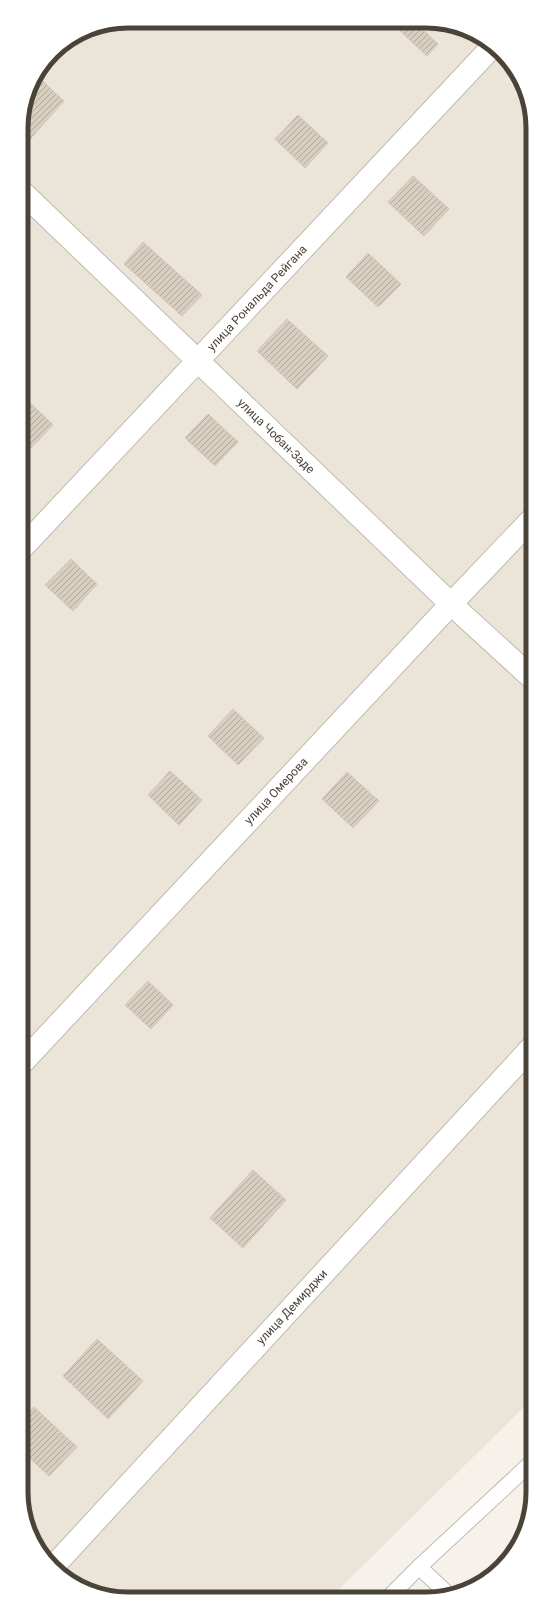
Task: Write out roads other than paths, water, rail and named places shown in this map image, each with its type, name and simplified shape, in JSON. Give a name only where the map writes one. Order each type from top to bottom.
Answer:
[{"type":"street","name":"улица Рональда Рейгана","points":[[28,542],[489,50]]},
{"type":"street","name":"улица Чобан-Заде","points":[[28,198],[451,604],[526,673]]},
{"type":"street","name":"улица Омерова","points":[[28,1057],[451,604],[526,526]]},
{"type":"street","name":"улица Демирджи","points":[[57,1563],[526,1054]]},
{"type":"lane","points":[[393,1592],[526,1468]]},
{"type":"lane","points":[[419,1567],[444,1590]]}]
